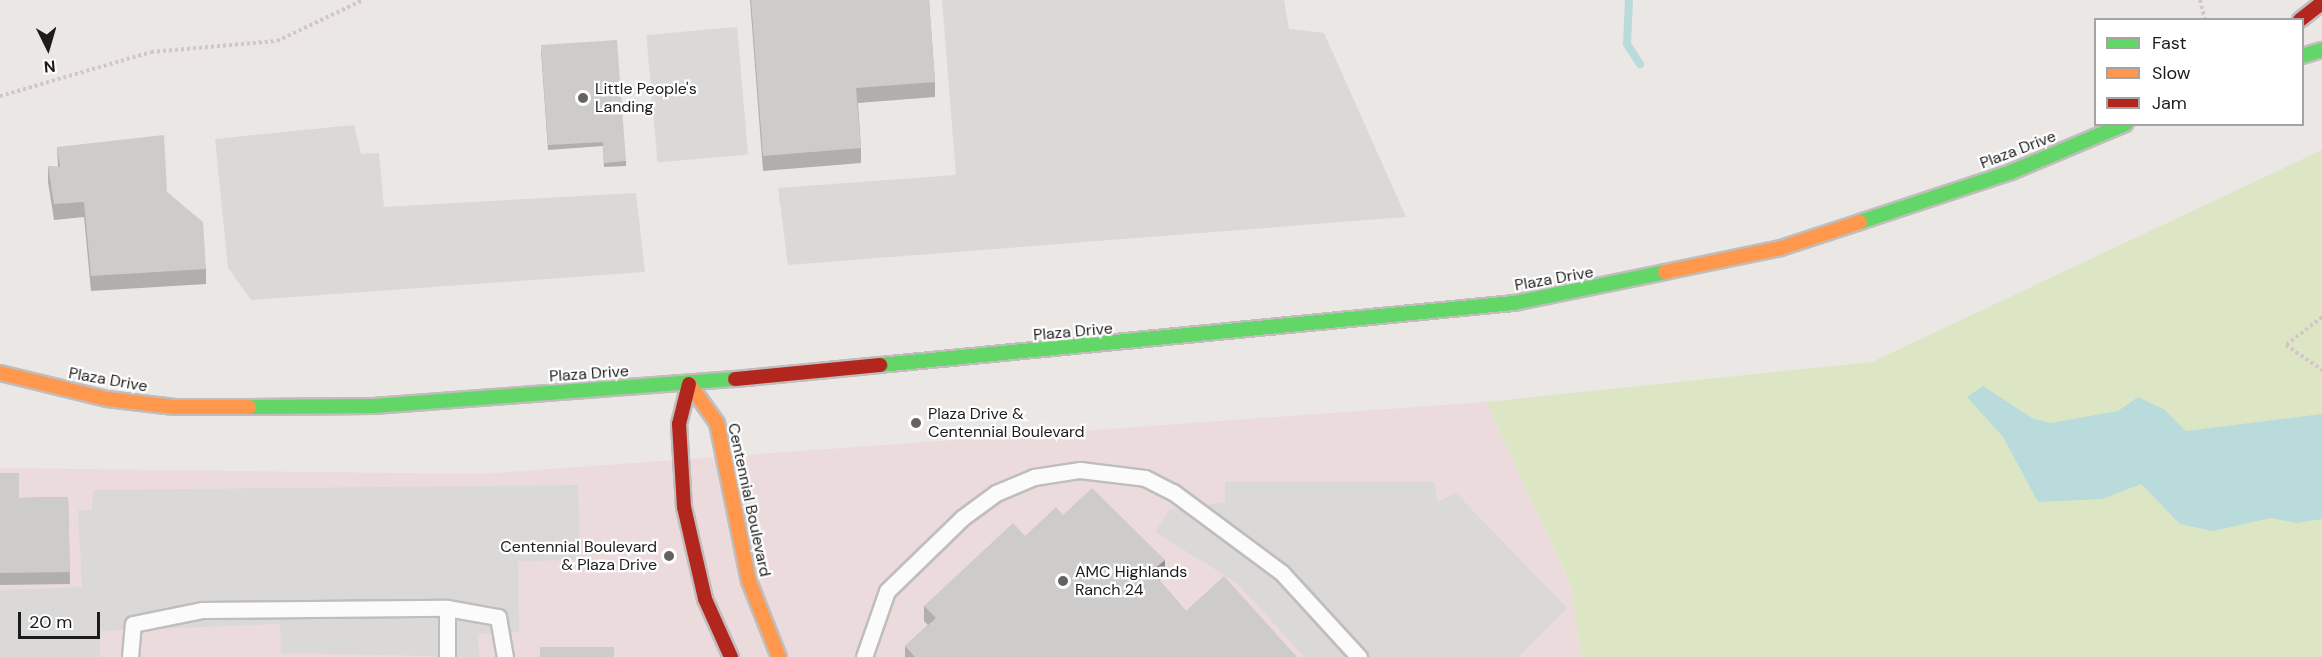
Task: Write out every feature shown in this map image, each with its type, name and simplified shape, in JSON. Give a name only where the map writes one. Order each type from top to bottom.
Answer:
[{"type":"street","points":[[2303,18],[2322,3]]},
{"type":"street","points":[[2304,55],[2322,50]]},
{"type":"street","name":"Plaza Drive","points":[[0,373],[107,399],[175,407],[374,406],[689,384],[1514,303],[1781,248],[2011,172],[2120,126]]},
{"type":"street","points":[[689,384],[680,424],[684,507],[705,599],[731,657]]},
{"type":"street","name":"Centennial Boulevard","points":[[689,384],[717,423],[748,581],[779,657]]},
{"type":"lane","points":[[864,657],[887,591],[962,518],[996,493],[1034,477],[1080,470],[1144,478],[1173,492],[1282,573],[1359,657]]},
{"type":"lane","points":[[130,657],[133,624],[202,610],[447,608],[498,617],[505,657]]},
{"type":"lane","points":[[447,608],[447,657]]},
{"type":"path","points":[[0,96],[151,52],[278,41],[363,0]]},
{"type":"path","points":[[2200,0],[2204,18]]},
{"type":"path","points":[[2322,317],[2286,345],[2322,370]]},
{"type":"shaded area","points":[[942,0],[1284,0],[1289,29],[1324,33],[1406,217],[788,265],[778,188],[956,175]]},
{"type":"shaded area","points":[[737,27],[748,155],[658,162],[646,35]]},
{"type":"shaded area","points":[[354,125],[361,154],[379,153],[384,207],[636,193],[645,272],[251,300],[228,268],[215,139]]},
{"type":"shaded area","points":[[1486,402],[1570,584],[1581,657],[0,657],[0,468],[481,474]]},
{"type":"shaded area","points":[[1225,482],[1435,482],[1437,502],[1456,493],[1567,608],[1518,657],[1304,657],[1237,583],[1155,532],[1169,510],[1225,502]]},
{"type":"shaded area","points":[[578,485],[580,560],[518,561],[519,632],[478,634],[479,657],[281,653],[280,624],[100,631],[100,657],[0,657],[0,590],[82,587],[78,510],[92,510],[93,490]]},
{"type":"green space","points":[[2322,150],[2322,657],[1581,657],[1570,583],[1486,402],[1872,362]]},
{"type":"water","points":[[1983,386],[2032,418],[2050,423],[2118,411],[2138,397],[2165,410],[2186,431],[2322,414],[2322,519],[2296,523],[2271,518],[2213,531],[2180,524],[2141,484],[2102,499],[2038,502],[2003,437],[1967,397]]},
{"type":"building","points":[[751,0],[929,0],[935,82],[856,88],[861,148],[763,156]]},
{"type":"building","name":"Little People's Landing","points":[[617,40],[626,161],[604,163],[603,142],[548,145],[541,45]]},
{"type":"building","points":[[164,135],[167,192],[203,222],[206,269],[91,276],[84,202],[54,204],[48,166],[60,167],[57,147]]},
{"type":"building","points":[[0,473],[19,473],[19,498],[68,497],[70,572],[0,573]]},
{"type":"building","name":"AMC Highlands Ranch 24","points":[[1092,488],[1165,560],[1151,571],[1186,611],[1224,576],[1297,657],[915,657],[905,646],[936,618],[924,606],[1013,523],[1025,536],[1056,507],[1063,515]]},
{"type":"building","points":[[540,647],[614,647],[614,657],[540,657]]},
{"type":"waterway","points":[[1629,0],[1627,44],[1640,64]]},
{"type":"traffic: fast","points":[[2304,55],[2322,50]]},
{"type":"traffic: fast","points":[[1860,222],[2011,172],[2120,126]]},
{"type":"traffic: fast","points":[[880,365],[1514,303],[1665,272]]},
{"type":"traffic: fast","points":[[249,407],[374,406],[735,379]]},
{"type":"traffic: slow","points":[[1665,272],[1781,248],[1860,222]]},
{"type":"traffic: slow","points":[[0,373],[107,399],[175,407],[249,407]]},
{"type":"traffic: slow","points":[[689,384],[717,423],[749,581],[779,657]]},
{"type":"traffic: jam","points":[[2303,18],[2322,3]]},
{"type":"traffic: jam","points":[[735,379],[880,365]]},
{"type":"traffic: jam","points":[[689,384],[679,424],[684,507],[705,599],[731,657]]},
{"type":"place","name":"Little People's Landing","points":[[583,98]]},
{"type":"place","name":"Plaza Drive & Centennial Boulevard","points":[[916,423]]},
{"type":"place","name":"Centennial Boulevard & Plaza Drive","points":[[669,556]]},
{"type":"place","name":"AMC Highlands Ranch 24","points":[[1063,581]]}]
